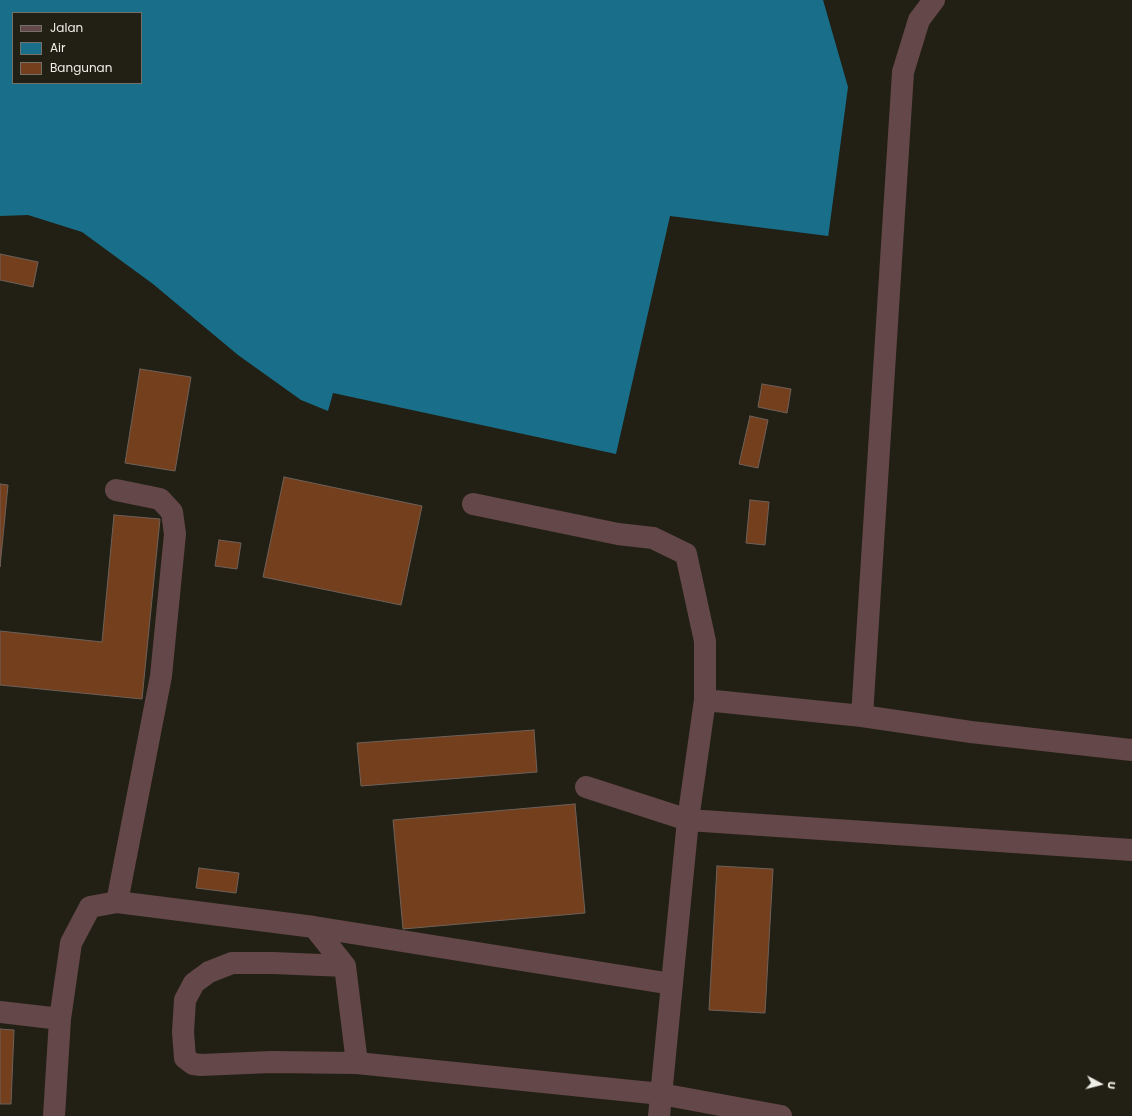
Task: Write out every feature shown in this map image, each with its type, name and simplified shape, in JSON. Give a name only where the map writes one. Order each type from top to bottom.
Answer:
[{"type":"lane","points":[[862,716],[903,72],[919,20],[934,0]]},
{"type":"lane","points":[[116,490],[160,499],[172,512],[175,534],[161,676],[117,902]]},
{"type":"lane","points":[[473,504],[618,534],[653,538],[686,554],[705,641],[705,700],[688,820],[659,1116]]},
{"type":"lane","points":[[705,700],[862,716],[971,732],[1132,750]]},
{"type":"lane","points":[[586,787],[688,820],[1132,850]]},
{"type":"lane","points":[[54,1116],[60,1019],[71,943],[90,907],[117,902],[314,927],[672,984]]},
{"type":"lane","points":[[314,927],[345,966],[356,1063]]},
{"type":"lane","points":[[345,966],[232,963],[209,972],[194,983],[185,1000],[184,1046],[186,1058],[193,1064],[201,1065],[271,1062],[356,1063],[661,1094],[780,1116]]},
{"type":"lane","points":[[0,1012],[60,1019]]},
{"type":"water","points":[[0,0],[1132,0],[911,265],[828,236],[670,216],[616,454],[333,393],[328,411],[301,400],[238,355],[153,284],[82,232],[28,215],[0,216]]},
{"type":"pier","points":[[823,0],[1132,0],[1132,355],[910,267],[828,238],[848,87]]},
{"type":"building","points":[[0,254],[38,262],[33,287],[0,280]]},
{"type":"building","points":[[140,369],[191,377],[175,471],[125,463]]},
{"type":"building","points":[[762,384],[791,389],[787,413],[758,407]]},
{"type":"building","points":[[750,416],[768,420],[758,468],[739,464]]},
{"type":"building","points":[[284,477],[422,506],[401,605],[263,577]]},
{"type":"building","points":[[0,484],[8,485],[0,567]]},
{"type":"building","points":[[750,500],[769,502],[765,545],[746,543]]},
{"type":"building","points":[[114,515],[160,519],[142,699],[0,685],[0,631],[102,642]]},
{"type":"building","points":[[219,540],[241,543],[237,569],[215,566]]},
{"type":"building","points":[[534,730],[537,772],[361,786],[357,743]]},
{"type":"building","points":[[575,804],[585,913],[403,929],[393,820]]},
{"type":"building","points":[[717,866],[773,869],[765,1013],[709,1010]]},
{"type":"building","points":[[199,868],[239,873],[236,893],[196,888]]},
{"type":"building","points":[[0,1029],[14,1030],[11,1104],[0,1104]]}]
